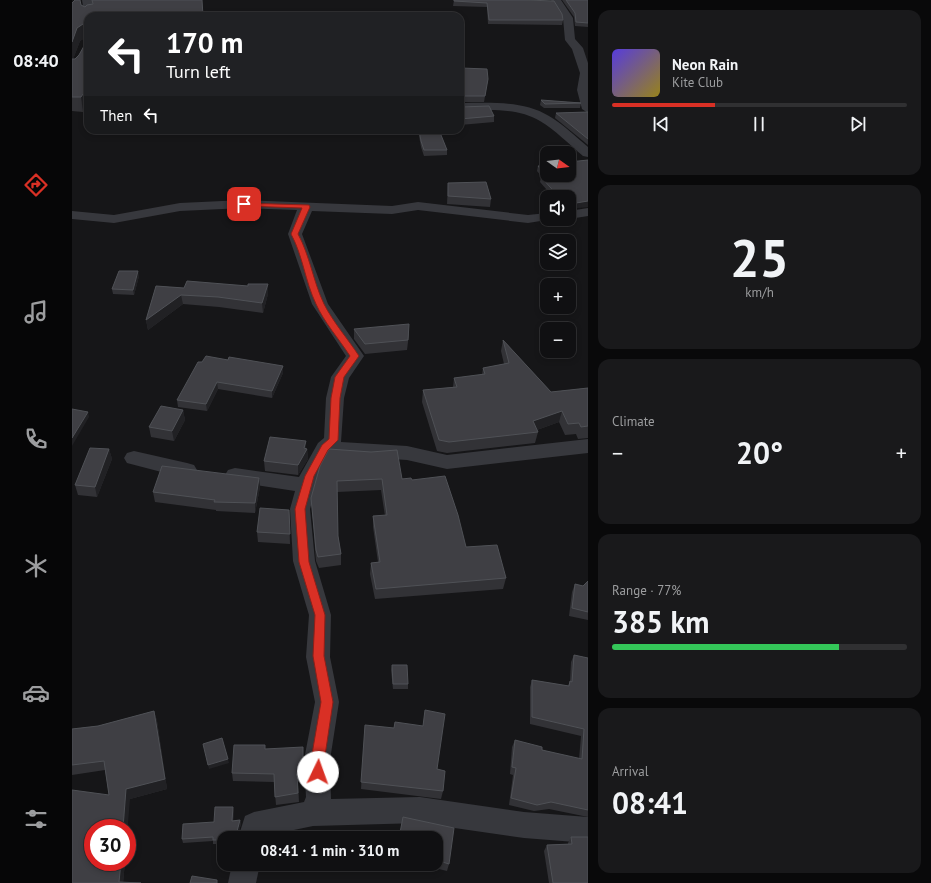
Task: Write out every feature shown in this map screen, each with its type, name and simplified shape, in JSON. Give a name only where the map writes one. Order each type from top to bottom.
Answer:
[{"type":"street","points":[[87,0],[88,12]]},
{"type":"street","points":[[543,1],[556,0],[568,18],[570,40],[577,48],[586,73],[585,111]]},
{"type":"street","points":[[464,107],[501,107],[520,109],[536,114],[558,114]]},
{"type":"street","points":[[536,114],[588,153]]},
{"type":"street","points":[[72,215],[114,219],[180,207],[244,204],[392,210],[418,206],[528,219],[540,218]]},
{"type":"street","points":[[134,458],[152,462],[170,469],[212,473],[304,486],[325,448],[333,440],[335,398],[340,377],[354,356],[320,305],[311,281],[303,249],[295,234],[306,207]]},
{"type":"street","points":[[576,214],[588,212]]},
{"type":"street","points":[[325,448],[407,453],[447,462],[588,446]]},
{"type":"street","points":[[309,476],[300,509],[304,562],[320,615],[318,656],[327,702],[317,760],[319,796],[313,812]]},
{"type":"street","points":[[253,831],[254,825],[313,812],[420,810],[524,826],[588,830]]},
{"type":"street","points":[[242,883],[245,871]]},
{"type":"building","points":[[75,0],[80,0],[81,5],[85,7],[93,4],[92,0],[202,0],[203,12],[84,12],[84,23],[77,28],[72,42],[72,3]]},
{"type":"building","points":[[454,0],[554,1],[562,14],[563,20],[489,20],[487,3]]},
{"type":"building","points":[[566,0],[588,0],[588,23],[576,22],[575,13]]},
{"type":"building","points":[[84,46],[84,93],[81,97],[72,97],[72,59],[75,59]]},
{"type":"building","points":[[464,68],[487,69],[488,79],[485,96],[464,96]]},
{"type":"building","points":[[541,100],[581,103],[545,104]]},
{"type":"building","points":[[489,106],[494,116],[464,119],[464,107]]},
{"type":"building","points":[[588,112],[588,139],[556,113]]},
{"type":"building","points":[[420,134],[441,134],[447,150],[424,150]]},
{"type":"building","points":[[588,160],[588,201],[576,203],[576,190],[553,190],[546,182],[576,182],[576,161]]},
{"type":"building","points":[[486,182],[491,199],[448,196],[448,183]]},
{"type":"building","points":[[119,271],[138,271],[133,290],[112,289]]},
{"type":"building","points":[[187,281],[248,286],[248,284],[268,284],[262,303],[218,297],[181,295],[146,320],[156,286],[184,288]]},
{"type":"building","points":[[409,324],[408,340],[365,344],[354,329]]},
{"type":"building","points":[[503,340],[551,392],[588,388],[588,426],[581,427],[579,423],[568,424],[562,411],[533,421],[538,432],[449,442],[439,440],[423,390],[457,387],[454,378],[485,374],[483,368],[509,363]]},
{"type":"building","points":[[206,356],[228,360],[229,357],[283,366],[272,391],[217,382],[206,404],[177,400],[198,362],[202,362]]},
{"type":"building","points":[[161,406],[183,410],[172,431],[149,427]]},
{"type":"building","points":[[72,409],[88,412],[72,438]]},
{"type":"building","points":[[270,437],[306,441],[304,448],[307,449],[298,465],[264,461]]},
{"type":"building","points":[[90,448],[109,449],[95,487],[75,485]]},
{"type":"building","points":[[329,449],[371,452],[397,450],[402,479],[411,478],[412,480],[445,476],[458,515],[466,547],[497,545],[506,578],[376,589],[371,563],[380,562],[373,516],[387,515],[382,479],[337,481],[338,536],[341,554],[318,557],[311,498],[320,466]]},
{"type":"building","points":[[162,466],[259,478],[255,503],[214,502],[215,500],[153,492]]},
{"type":"building","points":[[260,508],[289,510],[290,534],[257,532]]},
{"type":"building","points":[[588,581],[588,612],[572,608],[575,584],[583,586]]},
{"type":"building","points":[[574,655],[588,658],[588,810],[551,802],[537,805],[511,798],[516,768],[512,767],[515,740],[542,747],[542,750],[582,759],[584,729],[532,717],[532,680],[569,686],[570,681],[572,682]]},
{"type":"building","points":[[392,665],[407,665],[408,684],[393,684]]},
{"type":"building","points":[[425,710],[445,714],[437,769],[445,771],[443,791],[361,782],[365,725],[394,728],[395,722],[423,726]]},
{"type":"building","points":[[154,711],[165,779],[126,789],[124,819],[84,819],[84,871],[120,871],[119,882],[141,883],[72,883],[72,790],[109,795],[104,761],[72,765],[72,729],[98,726]]},
{"type":"building","points":[[222,738],[228,759],[208,765],[203,744]]},
{"type":"building","points":[[234,745],[265,745],[265,749],[303,747],[303,773],[297,774],[298,793],[275,797],[274,774],[232,773]]},
{"type":"building","points":[[215,807],[233,807],[232,821],[240,820],[237,831],[217,831],[217,840],[213,840],[213,837],[182,839],[183,824],[214,822]]},
{"type":"building","points":[[403,817],[454,828],[449,864],[443,862],[443,831],[400,831]]},
{"type":"building","points":[[571,837],[588,837],[588,883],[553,883],[547,845],[572,844]]},
{"type":"building","points":[[192,876],[217,880],[217,883],[190,883]]},
{"type":"route","points":[[244,204],[306,207],[295,234],[303,249],[311,281],[320,305],[354,356],[340,377],[335,398],[333,440],[325,448],[309,476],[300,509],[304,562],[320,615],[318,656],[327,702],[324,730],[317,760],[318,772]]}]
